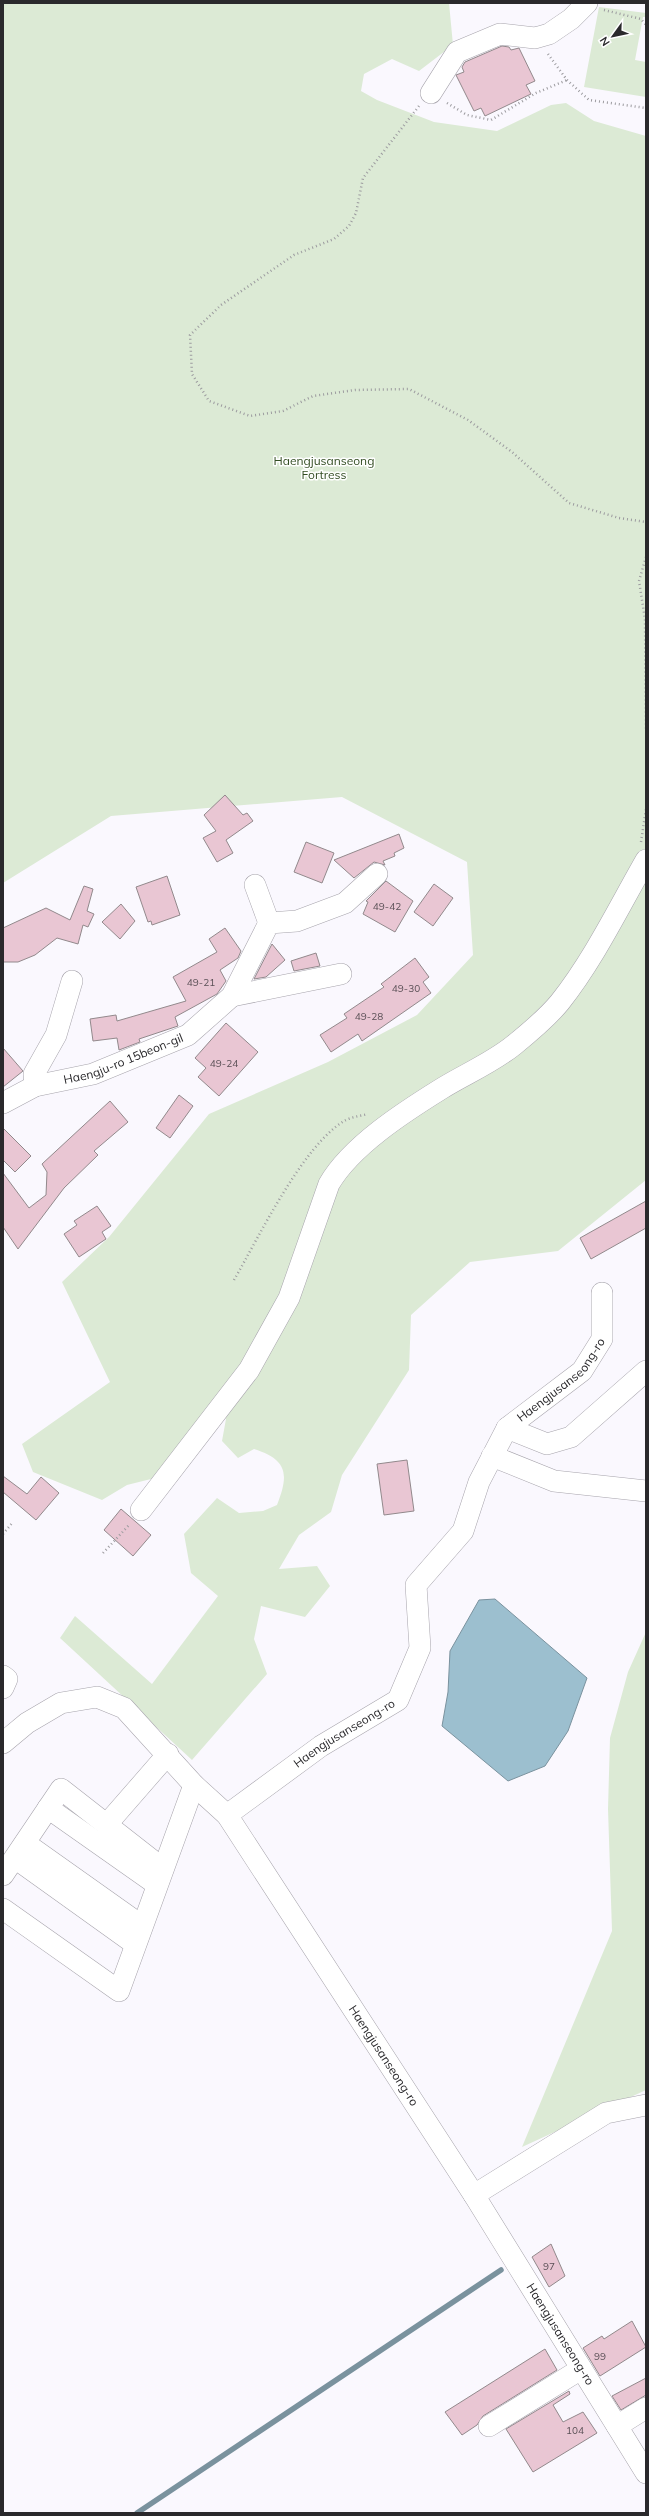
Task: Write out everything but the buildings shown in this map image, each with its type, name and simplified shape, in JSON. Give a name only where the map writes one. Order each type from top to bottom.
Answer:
[{"type":"street","points":[[431,93],[457,52],[500,34],[536,38],[549,34],[592,6]]},
{"type":"street","points":[[141,1510],[249,1370],[289,1298],[329,1184],[336,1172],[352,1155],[389,1125],[441,1090],[512,1047],[559,1003],[579,975],[646,860]]},
{"type":"street","points":[[255,885],[269,923],[297,921],[345,903],[377,874]]},
{"type":"street","name":"Haengju-ro 15beon-gil","points":[[3,1103],[35,1086],[93,1074],[188,1036],[232,996],[269,923]]},
{"type":"street","points":[[232,996],[341,974]]},
{"type":"street","points":[[35,1086],[34,1074],[56,1035],[72,981]]},
{"type":"street","name":"Haengjusanseong-ro","points":[[227,1815],[321,1746],[398,1700],[420,1648],[416,1585],[463,1531],[479,1482],[507,1428],[582,1371],[602,1339],[602,1293]]},
{"type":"street","points":[[507,1428],[547,1444],[571,1437],[646,1371]]},
{"type":"street","points":[[492,1456],[554,1481],[646,1491]]},
{"type":"street","points":[[3,1676],[7,1679],[3,1688]]},
{"type":"street","name":"Haengjusanseong-ro","points":[[3,1743],[27,1724],[61,1703],[98,1697],[124,1708],[168,1754],[194,1785],[227,1815],[474,2195],[646,2474]]},
{"type":"street","points":[[107,1824],[168,1754]]},
{"type":"street","points":[[3,1909],[119,1992],[159,1876],[194,1785]]},
{"type":"street","points":[[138,1935],[14,1858],[61,1789],[107,1824],[159,1876]]},
{"type":"street","points":[[48,1808],[159,1876]]},
{"type":"street","points":[[474,2195],[606,2113],[646,2105]]},
{"type":"street","points":[[489,2426],[581,2369]]},
{"type":"street","points":[[617,2426],[646,2408]]},
{"type":"path","points":[[592,6],[641,19],[646,25]]},
{"type":"path","points":[[536,38],[567,80],[589,100],[646,108]]},
{"type":"path","points":[[567,80],[536,93],[491,120],[467,115],[431,93],[363,178],[356,213],[348,226],[334,239],[294,255],[221,305],[190,334],[192,374],[209,401],[250,416],[283,411],[313,396],[355,390],[409,389],[468,420],[505,447],[569,503],[619,518],[646,522]]},
{"type":"path","points":[[646,557],[639,581],[645,619],[646,729]]},
{"type":"path","points":[[103,1553],[141,1510]]},
{"type":"path","points":[[3,1534],[13,1522]]},
{"type":"green space","name":"Haengjusanseong Fortress","points":[[3,3],[449,3],[453,45],[419,71],[392,59],[364,74],[361,91],[377,100],[434,122],[497,131],[551,105],[566,103],[594,121],[646,136],[646,1180],[558,1251],[470,1262],[411,1315],[409,1370],[342,1475],[331,1512],[299,1535],[279,1569],[317,1566],[330,1586],[305,1617],[261,1606],[254,1639],[267,1674],[192,1760],[60,1638],[75,1616],[152,1684],[218,1596],[191,1573],[184,1534],[217,1498],[239,1513],[263,1511],[277,1505],[283,1485],[283,1470],[274,1458],[254,1449],[238,1458],[222,1441],[226,1419],[218,1406],[155,1478],[127,1485],[102,1500],[33,1472],[22,1444],[110,1382],[62,1282],[109,1237],[209,1114],[328,1062],[417,1015],[473,955],[467,862],[342,797],[111,816],[3,883]]},
{"type":"green space","points":[[599,7],[646,13],[646,17],[643,17],[635,60],[646,62],[646,97],[584,87]]},
{"type":"green space","points":[[646,1632],[646,2090],[522,2147],[612,1931],[608,1809],[610,1738],[628,1672]]},
{"type":"water","points":[[495,1599],[587,1678],[568,1731],[545,1766],[508,1781],[442,1726],[448,1692],[450,1651],[479,1600]]},
{"type":"waterway","points":[[137,2513],[501,2270]]}]
